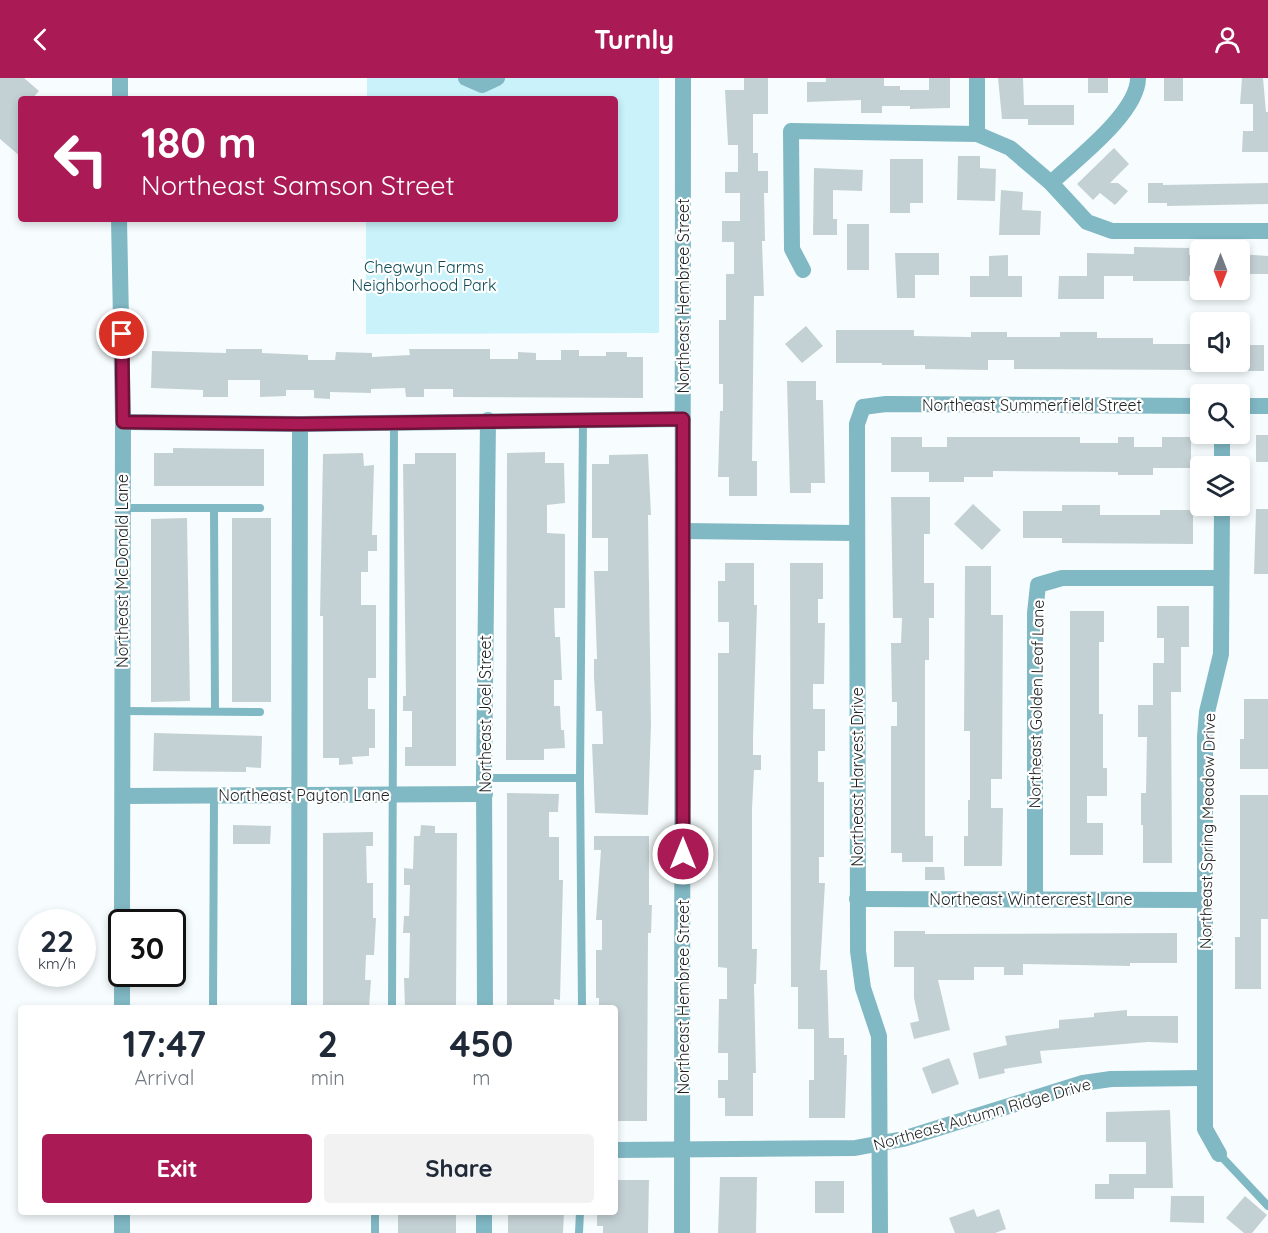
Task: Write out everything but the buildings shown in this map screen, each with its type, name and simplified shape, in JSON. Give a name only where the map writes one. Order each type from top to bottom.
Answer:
[{"type":"street","points":[[120,78],[120,96]]},
{"type":"street","points":[[466,78],[482,85],[497,78]]},
{"type":"street","name":"Northeast Hembree Street","points":[[682,1233],[683,78]]},
{"type":"street","points":[[976,78],[977,134]]},
{"type":"street","points":[[1051,183],[1126,111],[1135,95],[1138,78]]},
{"type":"street","points":[[803,270],[792,249],[791,131],[977,134],[1010,148],[1051,183],[1087,222],[1112,231],[1268,231]]},
{"type":"street","name":"Northeast McDonald Lane","points":[[119,222],[123,422],[122,909]]},
{"type":"street","name":"Northeast Summerfield Street","points":[[863,407],[886,404],[1190,406]]},
{"type":"street","points":[[1250,406],[1268,406]]},
{"type":"street","name":"Northeast Harvest Drive","points":[[863,407],[857,424],[857,899],[859,971],[879,1036],[880,1233]]},
{"type":"street","points":[[123,422],[300,424],[683,419]]},
{"type":"street","name":"Northeast Joel Street","points":[[485,1005],[484,786],[488,420]]},
{"type":"street","points":[[299,1005],[300,424]]},
{"type":"street","name":"Northeast Spring Meadow Drive","points":[[1219,1154],[1205,1129],[1205,737],[1207,712],[1221,654],[1222,516]]},
{"type":"street","points":[[684,531],[856,533]]},
{"type":"street","name":"Northeast Golden Leaf Lane","points":[[1035,899],[1035,613],[1038,585],[1062,578],[1221,578]]},
{"type":"street","name":"Northeast Payton Lane","points":[[123,796],[394,795],[484,786]]},
{"type":"street","name":"Northeast Wintercrest Lane","points":[[857,899],[1205,900]]},
{"type":"street","points":[[122,987],[122,1005]]},
{"type":"street","name":"Northeast Autumn Ridge Drive","points":[[618,1150],[855,1148],[880,1145],[1083,1083],[1111,1079],[1204,1078]]},
{"type":"street","points":[[122,1215],[122,1233]]},
{"type":"street","points":[[484,1215],[484,1233]]},
{"type":"lane","points":[[582,1005],[580,778],[583,419]]},
{"type":"lane","points":[[392,1005],[394,422]]},
{"type":"lane","points":[[122,508],[260,508]]},
{"type":"lane","points":[[214,508],[215,711]]},
{"type":"lane","points":[[122,711],[260,712]]},
{"type":"lane","points":[[484,786],[580,778]]},
{"type":"lane","points":[[213,1005],[214,795]]},
{"type":"lane","points":[[1219,1154],[1268,1206]]},
{"type":"lane","points":[[375,1215],[375,1233]]},
{"type":"lane","points":[[579,1233],[580,1215]]},
{"type":"green space","name":"Chegwyn Farms Neighborhood Park","points":[[367,78],[659,78],[659,333],[366,334],[366,222],[618,222],[618,96],[367,96]]},
{"type":"route","points":[[122,334],[123,422],[300,424],[683,419],[683,854]]}]
